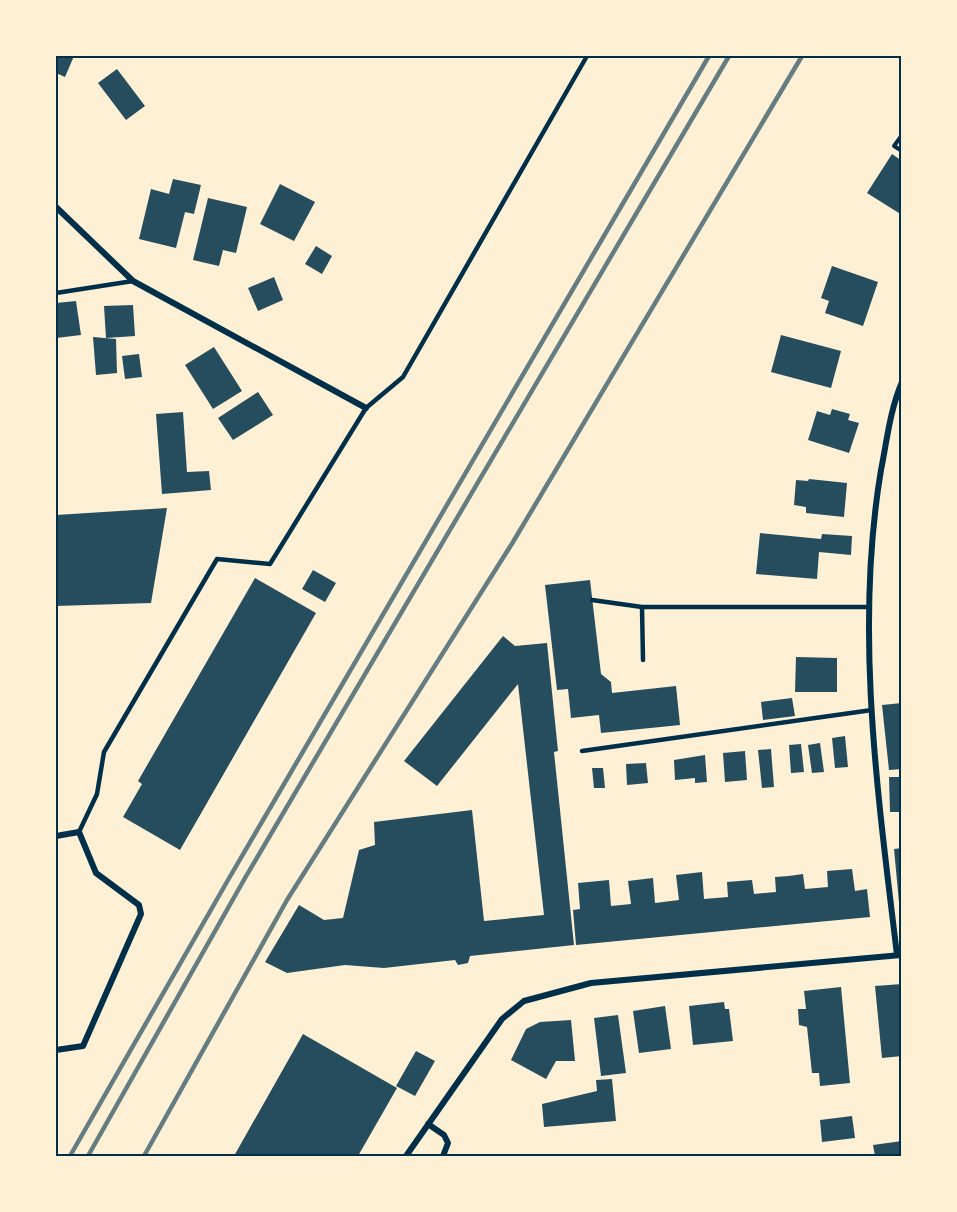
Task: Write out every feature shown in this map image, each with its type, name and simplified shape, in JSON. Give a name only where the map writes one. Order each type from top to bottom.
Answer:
[{"type":"street","points":[[56,207],[133,281],[366,408]]},
{"type":"street","points":[[406,1156],[502,1019],[524,1001],[591,983],[899,955],[872,710],[868,607],[873,518],[894,401],[902,382]]},
{"type":"street","points":[[56,836],[79,832],[96,873],[139,905],[141,914],[83,1046],[56,1050]]},
{"type":"street","points":[[428,1124],[444,1135],[448,1143],[443,1156]]},
{"type":"lane","points":[[79,832],[97,794],[104,752],[217,559],[270,564],[366,408],[403,377],[587,56]]},
{"type":"lane","points":[[56,293],[133,281]]},
{"type":"lane","points":[[592,600],[642,607],[868,607]]},
{"type":"lane","points":[[642,607],[643,660]]},
{"type":"lane","points":[[582,751],[872,710]]},
{"type":"path","points":[[902,135],[894,146],[902,150]]},
{"type":"building","points":[[56,56],[74,56],[65,77],[56,73]]},
{"type":"building","points":[[117,69],[145,106],[126,120],[98,83]]},
{"type":"building","points":[[892,154],[902,161],[902,215],[867,193]]},
{"type":"building","points":[[173,179],[201,185],[194,214],[185,212],[176,248],[139,239],[151,189],[169,194]]},
{"type":"building","points":[[280,184],[315,202],[294,241],[260,224]]},
{"type":"building","points":[[208,198],[247,207],[236,253],[223,250],[219,266],[193,260]]},
{"type":"building","points":[[316,246],[332,256],[322,274],[305,264]]},
{"type":"building","points":[[832,266],[878,282],[863,326],[825,313],[829,301],[821,298]]},
{"type":"building","points":[[274,277],[283,300],[258,311],[248,288]]},
{"type":"building","points":[[76,301],[81,335],[56,338],[56,303]]},
{"type":"building","points":[[133,305],[135,336],[106,338],[104,306]]},
{"type":"building","points":[[781,335],[841,351],[831,388],[771,372]]},
{"type":"building","points":[[93,337],[116,339],[117,373],[96,375]]},
{"type":"building","points":[[214,347],[242,391],[213,409],[185,365]]},
{"type":"building","points":[[139,354],[142,377],[125,379],[122,356]]},
{"type":"building","points":[[258,392],[273,415],[233,440],[218,418]]},
{"type":"building","points":[[832,409],[850,414],[848,420],[859,423],[849,453],[808,440],[817,411],[830,415]]},
{"type":"building","points":[[183,412],[187,472],[209,471],[211,490],[162,494],[156,414]]},
{"type":"building","points":[[809,479],[847,483],[844,517],[806,513],[806,507],[794,505],[796,480],[808,481]]},
{"type":"building","points":[[167,508],[151,603],[56,606],[56,515]]},
{"type":"building","points":[[760,533],[821,539],[822,534],[852,536],[851,555],[819,552],[817,579],[756,574]]},
{"type":"building","points":[[313,570],[336,583],[325,602],[302,589]]},
{"type":"building","points":[[255,578],[316,613],[180,850],[123,817],[142,784],[138,781]]},
{"type":"building","points":[[590,580],[601,674],[611,682],[612,693],[676,686],[680,725],[601,733],[599,715],[571,718],[568,689],[557,690],[545,585]]},
{"type":"building","points":[[899,624],[902,624],[902,646],[899,646]]},
{"type":"building","points":[[503,636],[515,646],[547,643],[558,751],[554,752],[574,945],[470,956],[468,963],[458,965],[455,960],[384,968],[345,965],[287,973],[265,962],[299,905],[324,920],[343,918],[359,850],[375,845],[374,822],[472,810],[484,921],[544,915],[518,684],[437,786],[404,761]]},
{"type":"building","points":[[796,657],[837,658],[837,692],[795,692]]},
{"type":"building","points":[[792,698],[795,716],[763,720],[761,702]]},
{"type":"building","points":[[902,703],[902,769],[889,770],[882,705]]},
{"type":"building","points":[[845,736],[848,767],[835,768],[832,738]]},
{"type":"building","points":[[820,743],[824,772],[812,773],[808,745]]},
{"type":"building","points":[[801,744],[804,772],[791,773],[789,745]]},
{"type":"building","points":[[771,749],[774,787],[762,788],[758,750]]},
{"type":"building","points":[[745,751],[747,780],[725,782],[723,753]]},
{"type":"building","points":[[705,755],[707,782],[695,783],[695,778],[675,780],[674,760]]},
{"type":"building","points":[[646,763],[648,783],[627,785],[626,764]]},
{"type":"building","points":[[592,768],[603,768],[605,788],[594,788]]},
{"type":"building","points":[[889,777],[902,777],[902,812],[890,812]]},
{"type":"building","points":[[902,848],[902,912],[900,913],[894,849]]},
{"type":"building","points":[[852,869],[855,891],[867,889],[870,917],[576,945],[573,910],[580,909],[578,883],[609,880],[611,906],[631,904],[628,881],[653,878],[655,903],[679,900],[676,875],[702,872],[704,899],[728,897],[727,882],[752,880],[754,894],[776,892],[775,877],[803,874],[805,889],[828,887],[827,871]]},
{"type":"building","points":[[902,984],[902,1056],[882,1058],[875,986]]},
{"type":"building","points":[[841,987],[850,1083],[820,1086],[819,1073],[812,1073],[807,1027],[799,1025],[798,1009],[806,1009],[804,991]]},
{"type":"building","points":[[724,1002],[725,1009],[729,1009],[733,1041],[693,1045],[689,1006]]},
{"type":"building","points":[[665,1006],[671,1049],[639,1053],[633,1011]]},
{"type":"building","points":[[618,1015],[626,1073],[601,1076],[594,1018]]},
{"type":"building","points":[[571,1020],[575,1061],[556,1061],[546,1079],[511,1060],[526,1029],[540,1022]]},
{"type":"building","points":[[303,1034],[397,1088],[358,1156],[234,1156]]},
{"type":"building","points":[[416,1051],[435,1061],[415,1096],[396,1086]]},
{"type":"building","points":[[612,1079],[616,1121],[544,1127],[542,1104],[597,1091],[596,1080]]},
{"type":"building","points":[[852,1116],[855,1138],[822,1142],[820,1120]]},
{"type":"building","points":[[902,1141],[902,1156],[875,1156],[873,1145]]},
{"type":"railway","points":[[70,1156],[228,880],[709,56]]},
{"type":"railway","points":[[88,1156],[245,878],[729,56]]},
{"type":"railway","points":[[144,1156],[287,900],[513,542],[802,56]]}]
